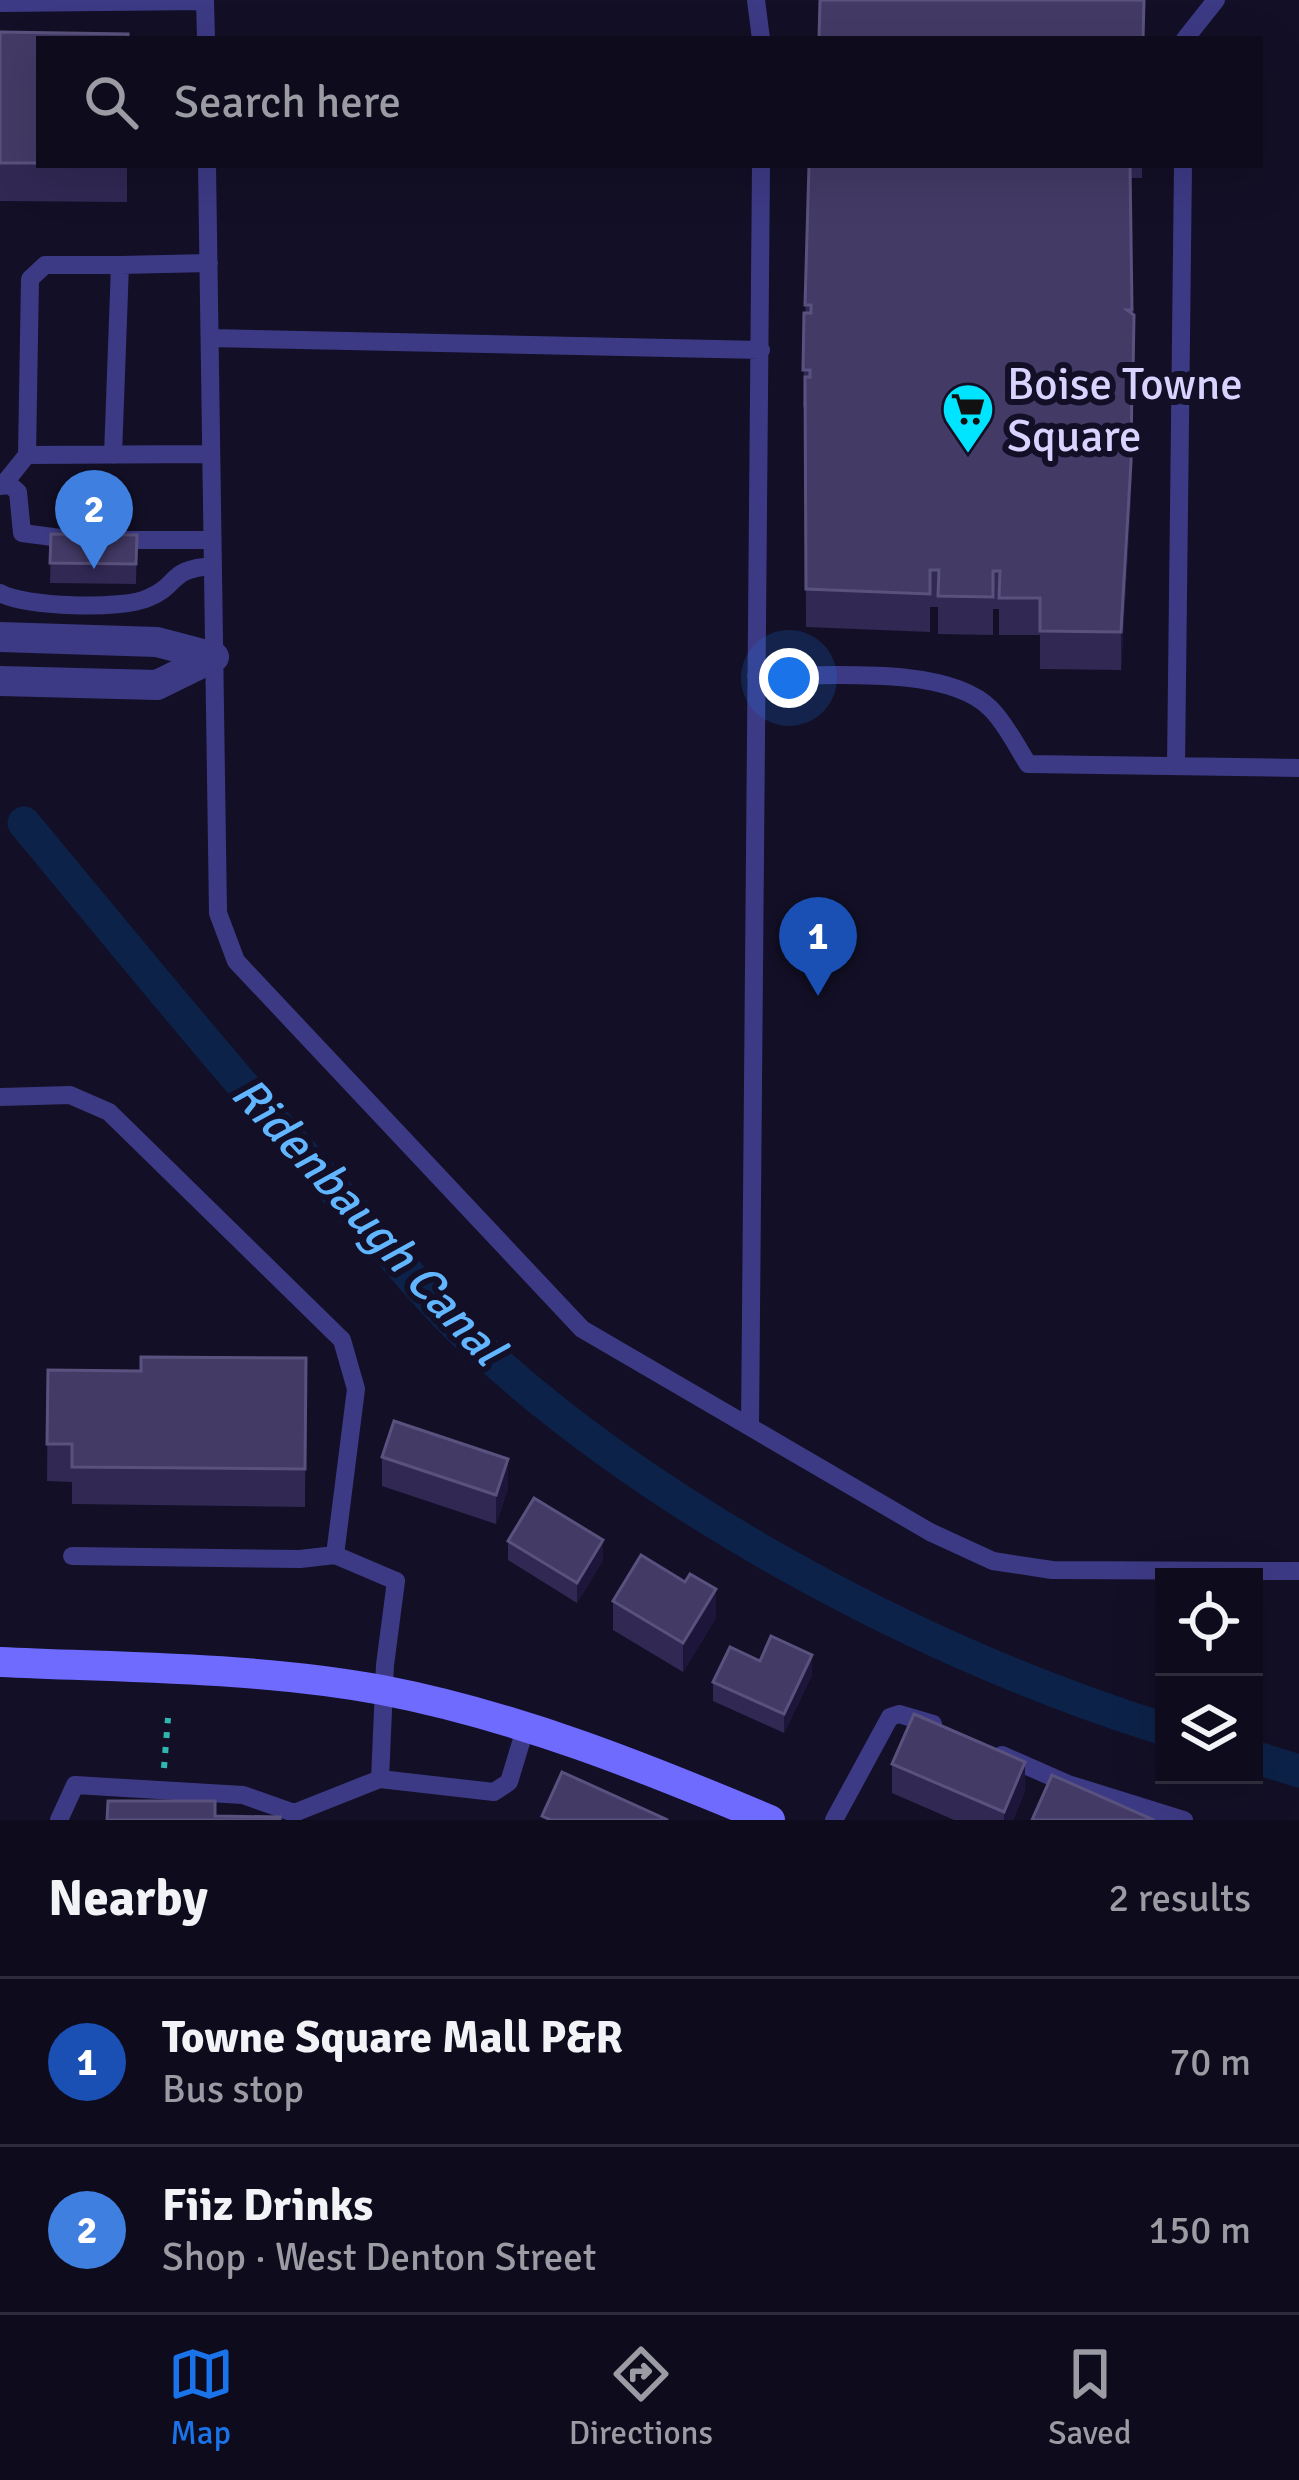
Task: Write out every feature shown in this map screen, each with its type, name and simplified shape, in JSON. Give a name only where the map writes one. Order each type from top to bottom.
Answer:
[{"type":"main road","points":[[0,1662],[262,1674],[383,1690],[526,1726],[641,1766],[770,1820]]},
{"type":"street","points":[[0,637],[157,642],[214,657]]},
{"type":"street","points":[[0,681],[157,685],[214,657]]},
{"type":"lane","points":[[756,0],[760,36]]},
{"type":"lane","points":[[1187,36],[1216,0]]},
{"type":"lane","points":[[0,3],[205,1],[206,36]]},
{"type":"lane","points":[[207,168],[218,913],[236,961],[582,1329],[930,1532],[993,1561],[1052,1570],[1299,1571]]},
{"type":"lane","points":[[750,1427],[760,168]]},
{"type":"lane","points":[[1176,766],[1183,168]]},
{"type":"lane","points":[[209,263],[45,265],[30,279],[27,455],[2,485],[18,492],[18,527],[30,537],[212,540]]},
{"type":"lane","points":[[113,454],[119,266]]},
{"type":"lane","points":[[210,338],[761,350]]},
{"type":"lane","points":[[27,455],[211,454]]},
{"type":"lane","points":[[0,592],[25,604],[143,601],[176,573],[213,566]]},
{"type":"lane","points":[[756,676],[881,677],[960,687],[991,709],[1028,764],[1299,768]]},
{"type":"lane","points":[[0,1097],[70,1095],[109,1112],[342,1340],[356,1389],[335,1555]]},
{"type":"lane","points":[[72,1556],[300,1559],[335,1555],[397,1581],[383,1690],[380,1779]]},
{"type":"lane","points":[[834,1820],[890,1717],[917,1718],[960,1736]]},
{"type":"lane","points":[[59,1820],[75,1785],[243,1795],[294,1813],[380,1779],[494,1792],[509,1782],[526,1726]]},
{"type":"lane","points":[[982,1746],[1068,1784],[1184,1820]]},
{"type":"lane","points":[[241,1820],[243,1795]]},
{"type":"path","points":[[164,1770],[168,1718]]},
{"type":"building","points":[[820,0],[1144,0],[1143,36],[819,36]]},
{"type":"building","points":[[0,32],[128,34],[36,36],[36,163],[0,163]]},
{"type":"building","name":"Boise Towne Square","points":[[809,168],[1130,168],[1132,310],[1127,310],[1134,315],[1133,374],[1126,374],[1132,379],[1131,462],[1121,632],[1040,631],[1040,598],[999,598],[1000,571],[993,571],[993,597],[938,596],[939,570],[930,570],[930,594],[806,589],[805,377],[810,377],[810,370],[803,370],[804,313],[811,313],[811,305],[805,305]]},
{"type":"building","points":[[51,534],[137,535],[136,564],[50,563]]},
{"type":"building","points":[[141,1357],[306,1358],[305,1469],[72,1467],[72,1444],[47,1444],[48,1370],[141,1371]]},
{"type":"building","points":[[394,1421],[508,1459],[496,1495],[382,1457]]},
{"type":"building","points":[[534,1498],[603,1540],[577,1583],[508,1541]]},
{"type":"building","points":[[641,1555],[685,1582],[690,1574],[716,1589],[683,1643],[613,1601]]},
{"type":"building","points":[[771,1636],[812,1655],[784,1714],[713,1682],[730,1647],[760,1661]]},
{"type":"building","points":[[914,1714],[1025,1762],[1004,1812],[892,1764]]},
{"type":"building","points":[[562,1772],[668,1820],[551,1820],[542,1816]]},
{"type":"building","points":[[1052,1775],[1154,1820],[1032,1820]]},
{"type":"building","points":[[108,1801],[215,1801],[215,1816],[280,1820],[107,1820]]},
{"type":"waterway","name":"Ridenbaugh Canal","points":[[24,823],[224,1064],[420,1286],[464,1333],[537,1397],[617,1458],[793,1568],[979,1660],[1155,1726]]},
{"type":"waterway","name":"Ridenbaugh Canal","points":[[1263,1760],[1299,1771]]},
{"type":"place","name":"Boise Towne Square","points":[[968,455]]},
{"type":"place","name":"Fiiz Drinks","points":[[94,569]]},
{"type":"place","name":"Towne Square Mall P&R","points":[[818,996]]}]
